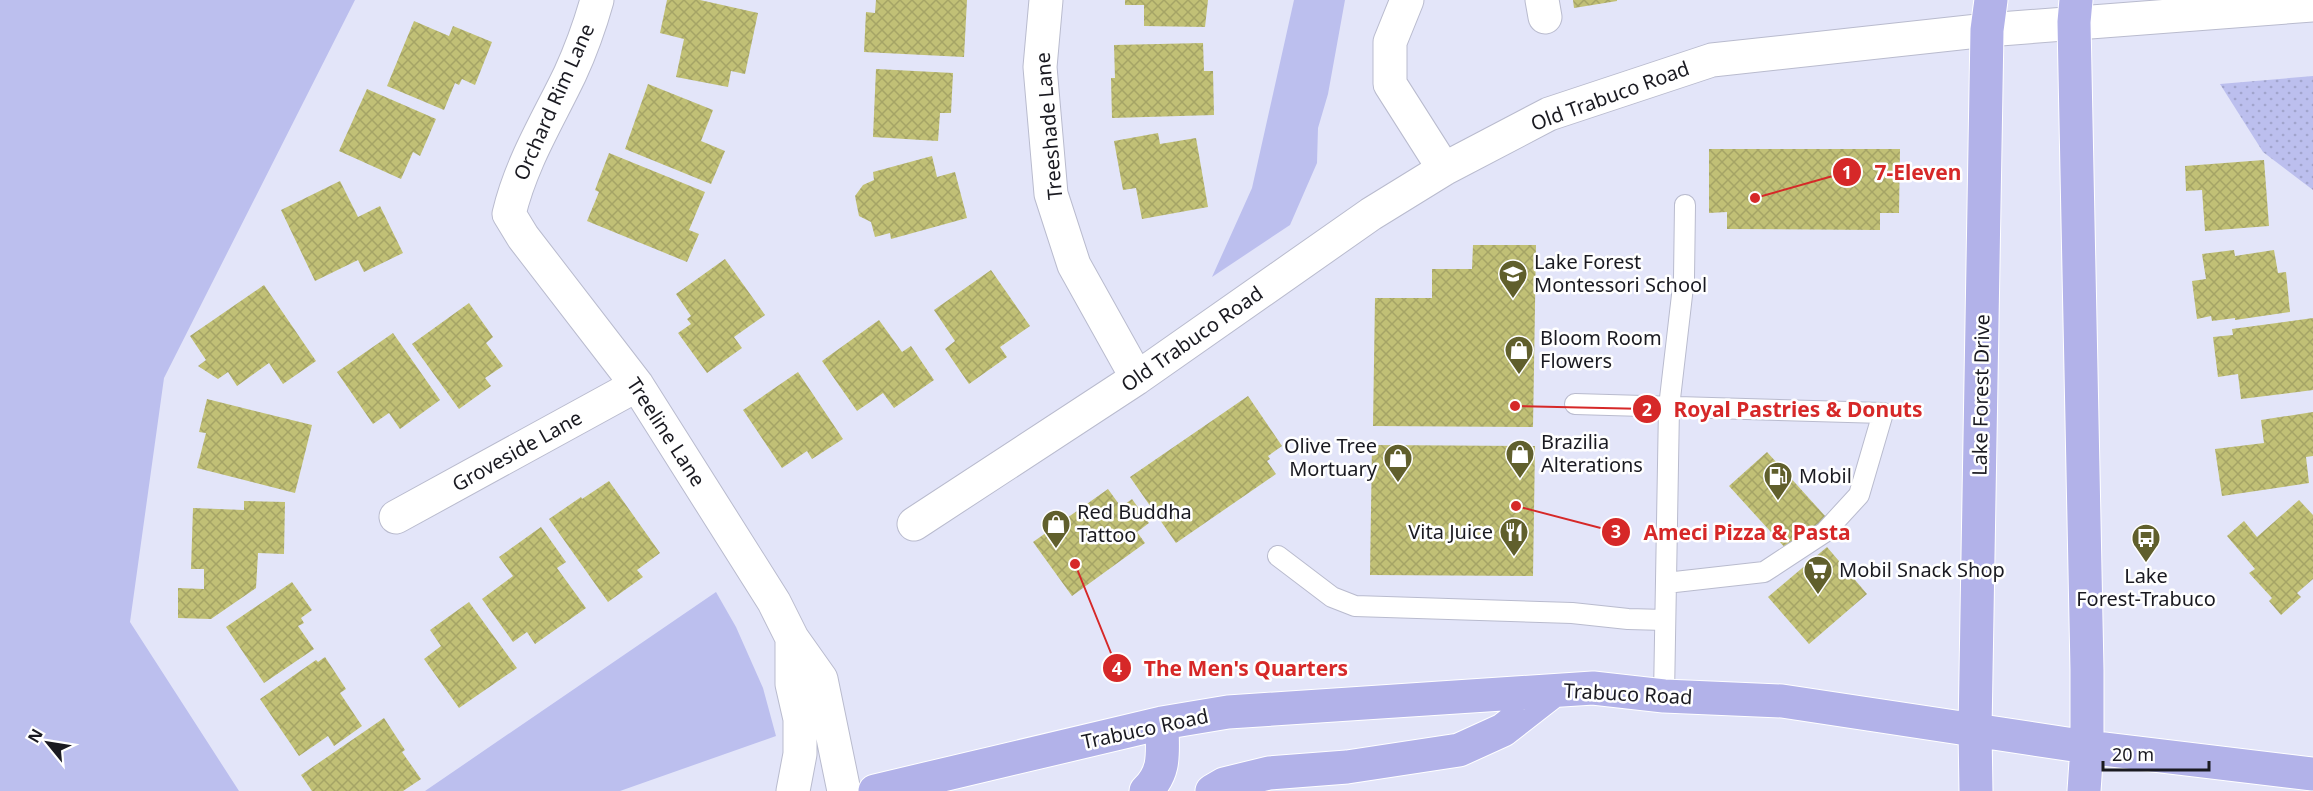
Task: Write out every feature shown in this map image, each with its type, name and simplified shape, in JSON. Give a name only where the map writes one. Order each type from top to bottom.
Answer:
[{"type":"main road","points":[[2075,11],[2087,747],[2084,791]]},
{"type":"main road","name":"Lake Forest Drive","points":[[1976,791],[1975,731],[1989,15]]},
{"type":"main road","name":"Trabuco Road","points":[[875,791],[1162,723],[1228,712],[1593,688],[1664,696],[1782,701],[2087,747],[2313,774]]},
{"type":"main road","points":[[1212,791],[1224,784],[1269,773],[1347,767],[1459,750],[1503,730],[1553,691]]},
{"type":"main road","points":[[1146,791],[1156,781],[1162,768],[1162,723]]},
{"type":"street","name":"Orchard Rim Lane","points":[[523,237],[509,214],[515,188],[524,164],[571,72],[597,0]]},
{"type":"street","name":"Treeshade Lane","points":[[1046,0],[1040,67],[1051,194],[1074,265],[1137,378]]},
{"type":"street","points":[[1407,0],[1390,42],[1390,84],[1444,169]]},
{"type":"street","name":"Old Trabuco Road","points":[[914,524],[1137,378],[1371,214],[1444,169],[1549,114],[1712,60],[1989,15],[2313,5]]},
{"type":"street","name":"Treeline Lane","points":[[523,237],[637,385],[774,602],[792,638],[821,679],[844,791]]},
{"type":"street","name":"Groveside Lane","points":[[396,516],[637,385]]},
{"type":"street","name":"Treeline Lane","points":[[792,638],[792,684],[800,719],[800,754],[793,791]]},
{"type":"lane","points":[[1664,696],[1669,407],[1684,278],[1686,205]]},
{"type":"lane","points":[[1575,404],[1883,413],[1858,495],[1825,532],[1764,572],[1666,583]]},
{"type":"lane","points":[[1278,556],[1332,597],[1355,606],[1572,613],[1628,620],[1665,620]]},
{"type":"shaded area","points":[[0,0],[355,0],[164,378],[130,622],[239,791],[0,791]]},
{"type":"shaded area","points":[[1294,0],[1345,0],[1328,94],[1318,128],[1317,163],[1290,225],[1212,277],[1252,188]]},
{"type":"shaded area","points":[[2313,76],[2313,190],[2263,152],[2220,84]]},
{"type":"shaded area","points":[[716,592],[736,627],[763,688],[776,736],[620,791],[425,791]]},
{"type":"building","points":[[667,0],[700,0],[758,13],[745,74],[731,71],[728,87],[676,77],[684,39],[660,33]]},
{"type":"building","points":[[876,0],[967,0],[964,57],[864,52],[866,12],[875,13]]},
{"type":"building","points":[[1125,0],[1208,0],[1205,27],[1144,26],[1144,5],[1125,5]]},
{"type":"building","points":[[1573,0],[1617,0],[1617,1],[1574,8]]},
{"type":"building","points":[[414,21],[449,36],[453,26],[492,42],[475,85],[462,79],[459,85],[455,83],[444,110],[387,86]]},
{"type":"building","points":[[1203,43],[1204,71],[1213,71],[1214,115],[1112,118],[1111,78],[1115,78],[1114,45]]},
{"type":"building","points":[[876,69],[953,73],[951,113],[940,113],[938,141],[873,137]]},
{"type":"building","points":[[648,84],[713,110],[701,141],[725,151],[711,184],[625,149]]},
{"type":"building","points":[[367,89],[436,119],[420,156],[413,152],[401,179],[339,151]]},
{"type":"building","points":[[1158,133],[1160,144],[1196,138],[1208,207],[1142,219],[1136,188],[1123,190],[1114,141]]},
{"type":"building","points":[[1709,149],[1900,149],[1899,213],[1880,213],[1880,230],[1727,229],[1727,212],[1709,213]]},
{"type":"building","points":[[609,153],[705,192],[689,230],[699,234],[687,262],[587,221],[599,192],[595,190]]},
{"type":"building","points":[[932,156],[937,177],[955,172],[967,218],[891,239],[890,233],[875,237],[871,222],[859,216],[855,196],[863,185],[874,180],[873,172]]},
{"type":"building","points":[[2264,160],[2269,226],[2205,231],[2202,190],[2186,191],[2185,166]]},
{"type":"building","points":[[340,181],[358,217],[380,206],[403,253],[364,272],[358,260],[315,281],[281,210]]},
{"type":"building","points":[[1473,245],[1536,245],[1533,427],[1373,426],[1375,298],[1432,298],[1432,269],[1472,269]]},
{"type":"building","points":[[2234,250],[2235,256],[2274,250],[2278,273],[2286,272],[2290,312],[2235,320],[2235,318],[2212,321],[2211,316],[2197,319],[2192,281],[2206,279],[2202,254]]},
{"type":"building","points":[[725,259],[765,315],[734,337],[742,348],[707,373],[678,333],[691,324],[687,319],[691,316],[676,294]]},
{"type":"building","points":[[991,270],[1030,326],[1000,347],[1007,357],[969,384],[945,349],[955,341],[934,310]]},
{"type":"building","points":[[264,285],[316,361],[283,384],[269,363],[237,386],[228,372],[218,379],[198,366],[206,360],[190,336]]},
{"type":"building","points":[[469,303],[493,337],[486,343],[503,366],[485,378],[491,386],[459,409],[412,344]]},
{"type":"building","points":[[2313,318],[2313,390],[2241,399],[2238,374],[2218,377],[2213,337],[2233,335],[2232,329]]},
{"type":"building","points":[[879,320],[902,352],[911,346],[934,380],[894,408],[883,393],[857,411],[822,361]]},
{"type":"building","points":[[393,333],[440,400],[400,429],[389,413],[373,424],[337,372]]},
{"type":"building","points":[[798,372],[843,439],[812,459],[807,451],[782,468],[743,410]]},
{"type":"building","points":[[1248,396],[1282,446],[1268,456],[1270,459],[1267,461],[1276,474],[1176,543],[1130,477]]},
{"type":"building","points":[[207,399],[312,425],[295,493],[197,468],[206,433],[199,432]]},
{"type":"building","points":[[2313,412],[2313,456],[2306,457],[2309,483],[2222,496],[2215,449],[2264,443],[2261,420]]},
{"type":"building","points":[[1372,445],[1535,446],[1533,576],[1370,575]]},
{"type":"building","name":"Mobil","points":[[1767,452],[1826,517],[1789,552],[1729,486]]},
{"type":"building","points":[[609,481],[660,553],[637,570],[643,577],[608,602],[549,519]]},
{"type":"building","points":[[1108,489],[1121,507],[1132,499],[1149,523],[1137,532],[1145,543],[1072,596],[1033,542]]},
{"type":"building","points":[[2299,500],[2313,515],[2313,579],[2297,593],[2301,597],[2281,615],[2269,601],[2272,598],[2249,573],[2255,569],[2227,536],[2244,521],[2257,537]]},
{"type":"building","points":[[244,501],[285,502],[284,554],[258,553],[256,588],[211,619],[178,618],[178,588],[204,589],[204,569],[191,569],[193,508],[244,510]]},
{"type":"building","points":[[541,527],[566,562],[557,568],[586,608],[535,644],[527,632],[513,642],[482,599],[513,576],[499,557]]},
{"type":"building","name":"Mobil Snack Shop","points":[[1827,547],[1867,594],[1809,644],[1768,597]]},
{"type":"building","points":[[292,582],[312,610],[301,618],[304,623],[298,626],[314,649],[264,683],[226,627]]},
{"type":"building","points":[[469,602],[517,668],[459,708],[424,659],[441,646],[430,630]]},
{"type":"building","points":[[325,657],[346,689],[340,693],[362,726],[334,746],[328,736],[299,756],[260,699],[316,660],[318,662]]},
{"type":"building","points":[[384,718],[405,750],[402,752],[421,779],[403,791],[312,791],[301,775]]},
{"type":"place","name":"7-Eleven","points":[[1755,198]]},
{"type":"place","name":"Lake Forest Montessori School","points":[[1513,300]]},
{"type":"place","name":"Bloom Room Flowers","points":[[1519,376]]},
{"type":"place","name":"Royal Pastries & Donuts","points":[[1515,406]]},
{"type":"place","name":"Brazilia Alterations","points":[[1520,480]]},
{"type":"place","name":"Olive Tree Mortuary","points":[[1398,484]]},
{"type":"place","name":"Mobil","points":[[1778,502]]},
{"type":"place","name":"Ameci Pizza & Pasta","points":[[1516,506]]},
{"type":"place","name":"Red Buddha Tattoo","points":[[1056,550]]},
{"type":"place","name":"Vita Juice","points":[[1514,558]]},
{"type":"place","name":"The Men's Quarters","points":[[1075,564]]},
{"type":"place","name":"Lake Forest-Trabuco","points":[[2146,564]]},
{"type":"place","name":"Mobil Snack Shop","points":[[1818,596]]}]
